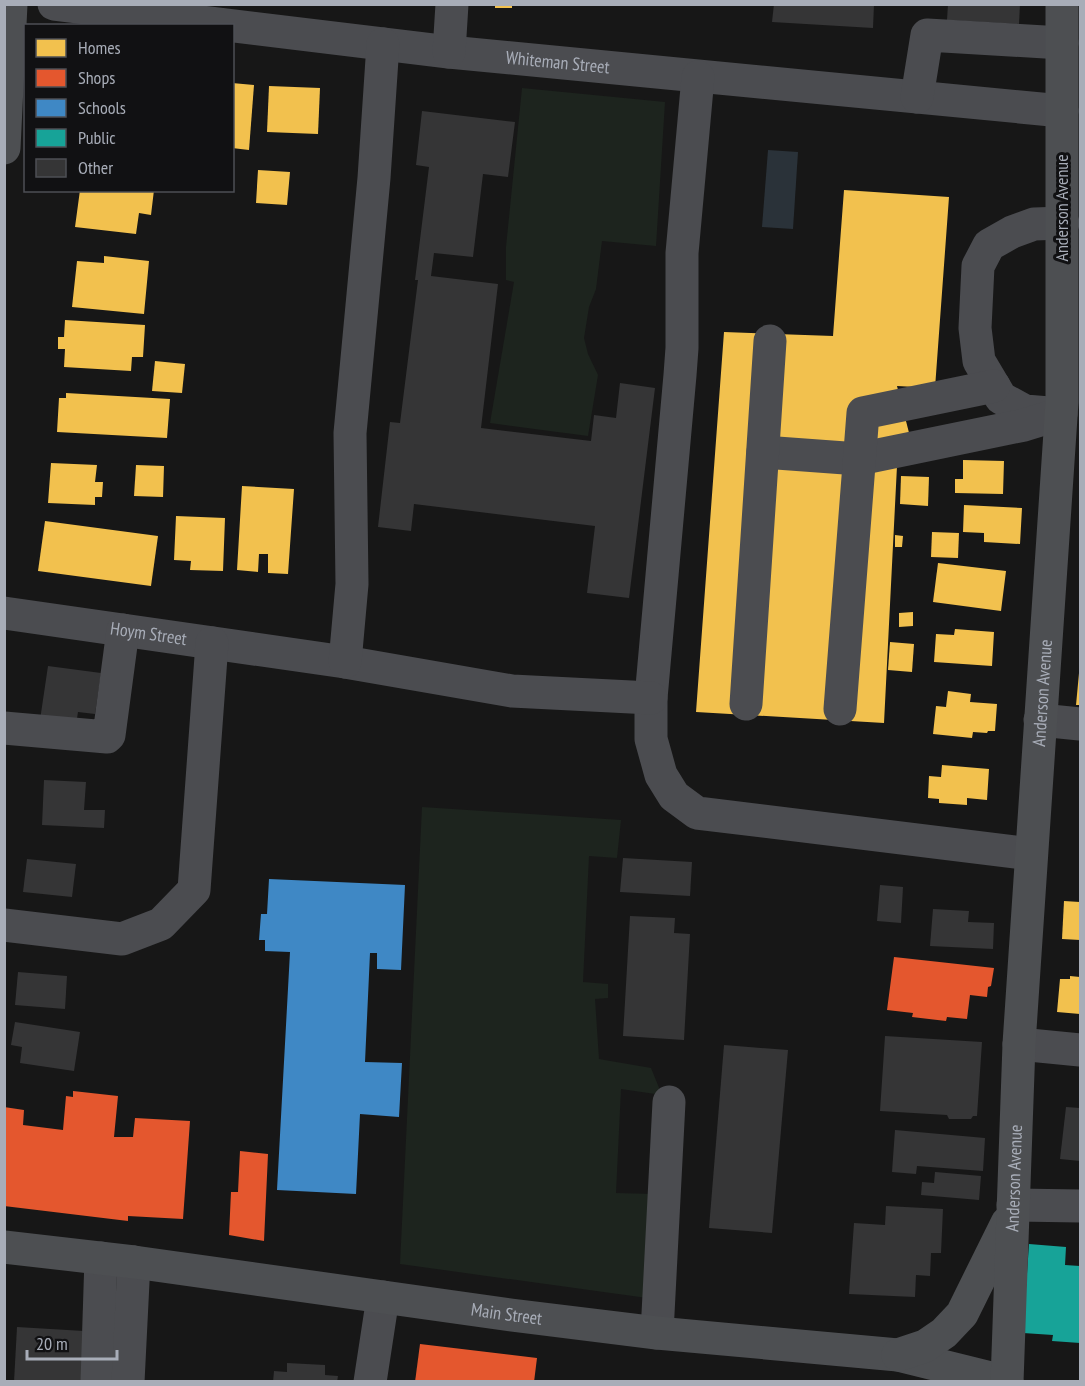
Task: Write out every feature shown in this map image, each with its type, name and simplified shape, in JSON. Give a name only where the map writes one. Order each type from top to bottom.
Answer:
[{"type":"main road","points":[[4,148],[11,4]]},
{"type":"main road","name":"Anderson Avenue","points":[[1007,1382],[1018,1044],[1040,720],[1068,406],[1063,223],[1062,4]]},
{"type":"main road","points":[[898,1355],[925,1346],[944,1333],[962,1314],[1013,1208]]},
{"type":"main road","name":"Main Street","points":[[4,1247],[134,1262],[657,1333],[898,1355],[1007,1382]]},
{"type":"street","name":"Whiteman Street","points":[[54,4],[238,15],[383,44],[449,52],[1062,111]]},
{"type":"street","points":[[449,52],[452,4]]},
{"type":"street","points":[[917,97],[927,35],[1062,43]]},
{"type":"street","points":[[345,662],[352,584],[350,433],[374,178],[383,44]]},
{"type":"street","points":[[698,77],[682,253],[682,348],[651,698],[651,739],[661,775],[674,796],[697,813],[1031,854]]},
{"type":"street","points":[[1063,223],[1034,224],[1012,232],[989,245],[978,266],[975,328],[979,361],[1004,396],[1025,411],[1068,406]]},
{"type":"street","points":[[746,704],[770,341]]},
{"type":"street","points":[[840,709],[863,413],[1004,396]]},
{"type":"street","points":[[907,426],[1004,396]]},
{"type":"street","points":[[763,452],[860,459],[1024,425],[1068,406]]},
{"type":"street","name":"Hoym Street","points":[[4,613],[293,654],[512,691],[651,698]]},
{"type":"street","points":[[4,728],[107,737],[110,735],[123,630]]},
{"type":"street","points":[[4,925],[122,939],[161,924],[194,890],[212,643]]},
{"type":"street","points":[[1040,720],[1080,724]]},
{"type":"street","points":[[1018,1044],[1080,1050]]},
{"type":"street","points":[[657,1333],[669,1102]]},
{"type":"street","points":[[1013,1208],[1080,1206]]},
{"type":"street","points":[[97,1382],[101,1258]]},
{"type":"street","points":[[128,1382],[134,1262]]},
{"type":"street","points":[[370,1382],[383,1297]]},
{"type":"shaded area","points":[[522,88],[665,102],[656,246],[602,241],[596,289],[589,307],[584,338],[588,354],[598,375],[588,436],[490,423],[514,282],[506,280],[506,247]]},
{"type":"shaded area","points":[[768,150],[798,152],[793,229],[762,227]]},
{"type":"shaded area","points":[[422,807],[621,820],[617,858],[589,856],[583,982],[608,984],[608,998],[595,999],[599,1059],[651,1068],[662,1095],[621,1089],[616,1193],[653,1194],[647,1298],[400,1264]]},
{"type":"building: Homes","points":[[495,4],[512,4],[512,8],[495,8]]},
{"type":"building: Homes","points":[[234,83],[254,85],[249,150],[234,148]]},
{"type":"building: Homes","points":[[269,86],[320,88],[318,134],[267,132]]},
{"type":"building: Homes","points":[[258,170],[290,172],[287,205],[256,203]]},
{"type":"building: Homes","points":[[844,190],[949,197],[935,388],[897,386],[916,460],[897,466],[884,723],[696,712],[724,332],[833,336]]},
{"type":"building: Homes","points":[[80,192],[154,192],[151,215],[139,213],[136,234],[75,227]]},
{"type":"building: Homes","points":[[104,256],[149,261],[144,314],[72,307],[77,261],[104,263]]},
{"type":"building: Homes","points":[[65,320],[145,325],[143,357],[132,357],[131,371],[64,367],[65,349],[58,349],[58,337],[64,337]]},
{"type":"building: Homes","points":[[155,361],[185,364],[182,393],[152,391]]},
{"type":"building: Homes","points":[[66,393],[170,399],[167,438],[57,432],[59,398],[66,398]]},
{"type":"building: Homes","points":[[963,460],[1004,461],[1003,494],[955,493],[955,479],[963,479]]},
{"type":"building: Homes","points":[[51,463],[97,465],[95,482],[103,482],[102,497],[95,497],[95,505],[48,503]]},
{"type":"building: Homes","points":[[136,465],[164,466],[163,497],[134,496]]},
{"type":"building: Homes","points":[[901,476],[929,477],[928,506],[900,504]]},
{"type":"building: Homes","points":[[242,486],[294,489],[288,574],[268,573],[268,554],[259,554],[258,572],[237,570]]},
{"type":"building: Homes","points":[[964,505],[1022,508],[1020,544],[984,542],[984,533],[963,532]]},
{"type":"building: Homes","points":[[176,516],[225,518],[223,571],[190,570],[191,561],[174,560]]},
{"type":"building: Homes","points":[[45,521],[158,536],[151,586],[38,571]]},
{"type":"building: Homes","points":[[932,532],[959,533],[958,558],[931,557]]},
{"type":"building: Homes","points":[[895,535],[903,536],[902,547],[895,547]]},
{"type":"building: Homes","points":[[938,563],[1006,571],[1001,611],[933,602]]},
{"type":"building: Homes","points":[[913,612],[913,626],[899,627],[899,613]]},
{"type":"building: Homes","points":[[955,629],[994,632],[992,666],[934,662],[936,634],[954,635]]},
{"type":"building: Homes","points":[[890,642],[914,644],[912,672],[888,670]]},
{"type":"building: Homes","points":[[1079,673],[1080,705],[1076,705]]},
{"type":"building: Homes","points":[[948,691],[971,694],[970,702],[997,704],[995,731],[973,732],[972,738],[933,734],[936,706],[946,707]]},
{"type":"building: Homes","points":[[942,765],[989,769],[987,800],[967,798],[967,805],[939,803],[939,799],[928,798],[929,776],[941,777]]},
{"type":"building: Homes","points":[[1064,901],[1080,902],[1080,940],[1062,939]]},
{"type":"building: Homes","points":[[1070,976],[1080,977],[1080,1014],[1057,1012],[1060,979],[1070,979]]},
{"type":"building: Shops","points":[[894,957],[994,968],[991,986],[988,987],[987,997],[970,995],[967,1019],[947,1017],[946,1021],[912,1017],[913,1013],[887,1010]]},
{"type":"building: Shops","points":[[73,1091],[118,1096],[114,1137],[133,1137],[135,1118],[190,1121],[183,1219],[128,1216],[128,1221],[4,1206],[4,1107],[24,1110],[23,1125],[63,1130],[66,1096],[73,1097]]},
{"type":"building: Shops","points":[[240,1151],[268,1154],[264,1241],[229,1235],[231,1192],[238,1192]]},
{"type":"building: Shops","points":[[420,1344],[537,1358],[534,1382],[415,1382]]},
{"type":"building: Schools","points":[[269,879],[405,885],[401,970],[377,969],[377,953],[370,953],[365,1062],[402,1063],[399,1117],[360,1114],[356,1194],[277,1190],[290,952],[265,951],[265,940],[259,940],[261,914],[267,914]]},
{"type":"building: Public","points":[[1029,1244],[1066,1247],[1065,1265],[1080,1266],[1080,1343],[1052,1341],[1053,1335],[1023,1333]]},
{"type":"building: Other","points":[[774,4],[874,4],[873,28],[772,22]]},
{"type":"building: Other","points":[[948,4],[1020,4],[1019,24],[947,20]]},
{"type":"building: Other","points":[[422,111],[515,122],[508,177],[483,174],[473,257],[434,253],[431,276],[498,284],[481,428],[591,441],[594,415],[616,418],[620,383],[655,388],[629,598],[587,593],[595,526],[414,504],[411,531],[378,527],[390,422],[400,423],[418,280],[415,280],[429,167],[416,165]]},
{"type":"building: Other","points":[[48,666],[101,673],[95,714],[78,712],[76,725],[40,720]]},
{"type":"building: Other","points":[[44,780],[86,782],[84,810],[105,810],[104,828],[42,825]]},
{"type":"building: Other","points":[[623,858],[692,862],[690,896],[620,892]]},
{"type":"building: Other","points":[[27,859],[76,864],[72,897],[23,892]]},
{"type":"building: Other","points":[[880,885],[903,887],[901,923],[877,921]]},
{"type":"building: Other","points":[[933,909],[969,911],[968,922],[994,923],[993,949],[930,946]]},
{"type":"building: Other","points":[[630,916],[675,918],[674,933],[690,934],[684,1040],[623,1036]]},
{"type":"building: Other","points":[[18,972],[67,976],[65,1009],[15,1005]]},
{"type":"building: Other","points":[[15,1022],[80,1032],[74,1071],[20,1063],[22,1047],[11,1045]]},
{"type":"building: Other","points":[[885,1036],[982,1042],[977,1116],[971,1119],[949,1119],[947,1115],[880,1111]]},
{"type":"building: Other","points":[[724,1045],[788,1050],[772,1233],[709,1228]]},
{"type":"building: Other","points":[[1066,1107],[1080,1108],[1080,1161],[1060,1159]]},
{"type":"building: Other","points":[[895,1130],[985,1138],[983,1171],[917,1166],[916,1174],[892,1172]]},
{"type":"building: Other","points":[[935,1172],[981,1176],[979,1200],[921,1195],[922,1182],[934,1183]]},
{"type":"building: Other","points":[[886,1206],[943,1209],[941,1253],[931,1253],[930,1276],[916,1275],[915,1297],[849,1294],[854,1223],[885,1225]]},
{"type":"building: Other","points":[[17,1327],[84,1331],[81,1382],[14,1382]]},
{"type":"building: Other","points":[[287,1363],[325,1365],[325,1375],[338,1376],[337,1382],[273,1382],[274,1371],[287,1372]]}]
